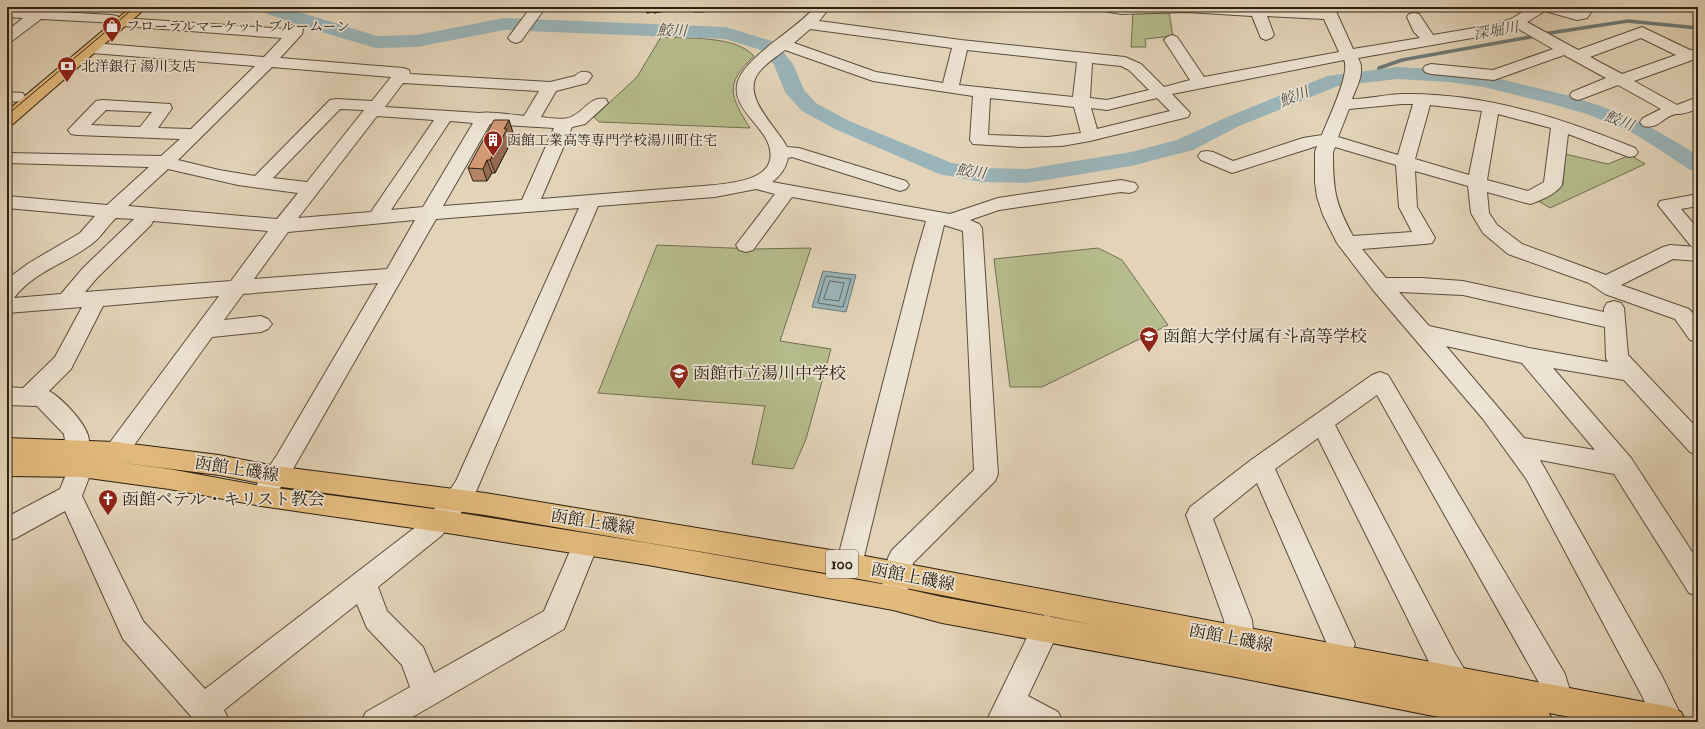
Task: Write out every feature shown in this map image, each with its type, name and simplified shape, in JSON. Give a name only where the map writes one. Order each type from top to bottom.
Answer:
[{"type":"main road","points":[[10,100],[120,16],[140,7]]},
{"type":"main road","points":[[7,120],[92,48],[120,16]]},
{"type":"main road","name":"函館上磯線","points":[[7,448],[78,458],[169,479],[457,500],[849,565],[942,610],[1230,662],[1472,716],[1538,722]]},
{"type":"main road","name":"函館上磯線","points":[[7,466],[116,452],[219,465],[268,486],[441,521],[585,545],[1174,626],[1240,640],[1670,722]]},
{"type":"street","points":[[7,202],[283,226],[705,192],[738,188],[756,183],[765,178],[775,168],[780,153],[777,144],[748,102],[745,95],[748,77],[756,66],[807,24],[823,7]]},
{"type":"street","points":[[1104,7],[1121,10],[1186,8],[1258,12],[1329,11],[1342,44],[1352,60],[1352,76],[1324,152],[1323,164],[1326,197],[1332,215],[1347,242],[1380,286],[1423,333],[1491,413],[1536,473],[1652,686],[1670,722]]},
{"type":"street","points":[[782,45],[873,76],[982,92],[1081,103],[1107,104],[1200,83],[1352,60],[1488,30],[1516,22],[1541,7]]},
{"type":"street","points":[[1548,7],[1577,16],[1582,15],[1588,7]]},
{"type":"street","points":[[519,34],[536,10]]},
{"type":"street","points":[[1258,12],[1266,35]]},
{"type":"street","points":[[7,13],[37,15],[120,16],[295,31],[268,62],[195,134],[102,220],[87,238],[36,268],[13,285],[7,293]]},
{"type":"street","points":[[7,38],[37,15]]},
{"type":"street","points":[[1414,17],[1422,32],[1426,35]]},
{"type":"street","points":[[1516,22],[1673,109],[1680,110],[1698,102]]},
{"type":"street","points":[[807,24],[961,46],[1125,62],[1135,67],[1182,113],[1067,142],[1045,143],[979,140],[982,92]]},
{"type":"street","points":[[1432,69],[1494,75],[1642,32],[1694,54]]},
{"type":"street","points":[[1172,40],[1200,83]]},
{"type":"street","points":[[950,88],[961,46]]},
{"type":"street","points":[[92,48],[403,73],[312,188],[236,288],[116,452]]},
{"type":"street","points":[[1578,95],[1694,54]]},
{"type":"street","points":[[1085,58],[1081,103],[1090,136]]},
{"type":"street","points":[[399,78],[491,85],[550,87],[580,80],[584,76]]},
{"type":"street","points":[[530,121],[550,87]]},
{"type":"street","points":[[118,89],[77,130],[195,134]]},
{"type":"street","points":[[151,107],[165,91]]},
{"type":"street","points":[[1345,96],[1354,105],[1405,99],[1491,107],[1529,115],[1560,125],[1630,152]]},
{"type":"street","points":[[1347,242],[1425,238],[1408,207],[1405,162],[1423,100]]},
{"type":"street","points":[[259,182],[336,104],[446,115],[565,124],[578,120],[600,103]]},
{"type":"street","points":[[102,105],[164,108],[145,132]]},
{"type":"street","points":[[1491,107],[1476,182],[1480,213],[1490,229],[1515,249],[1596,278],[1609,286],[1682,314],[1698,334]]},
{"type":"street","points":[[1649,122],[1673,109]]},
{"type":"street","points":[[380,212],[446,115]]},
{"type":"street","points":[[268,486],[394,275],[485,117]]},
{"type":"street","points":[[531,199],[565,124]]},
{"type":"street","points":[[1207,156],[1232,167],[1309,142],[1328,140],[1530,198],[1553,185],[1560,125]]},
{"type":"street","points":[[91,160],[118,131]]},
{"type":"street","points":[[780,153],[793,152],[900,185]]},
{"type":"street","points":[[7,158],[165,162],[188,169],[259,182],[312,188]]},
{"type":"street","points":[[756,183],[944,219],[972,228],[986,474],[901,558],[895,587]]},
{"type":"street","points":[[849,565],[925,259],[944,219],[980,209],[1014,202],[1122,186],[1130,187]]},
{"type":"street","points":[[746,245],[787,190]]},
{"type":"street","points":[[1698,200],[1667,204],[1698,241]]},
{"type":"street","points":[[7,396],[29,396],[48,401],[75,431],[78,458],[70,496],[133,630],[209,715],[363,584],[441,521],[457,500],[466,487],[590,201]]},
{"type":"street","points":[[68,301],[90,273],[144,220]]},
{"type":"street","points":[[1609,286],[1670,252],[1698,254]]},
{"type":"street","points":[[7,306],[394,275]]},
{"type":"street","points":[[1380,286],[1422,284],[1463,288],[1615,322]]},
{"type":"street","points":[[1609,286],[1615,322],[1617,358],[1698,445]]},
{"type":"street","points":[[29,396],[63,363],[97,298]]},
{"type":"street","points":[[205,330],[261,324]]},
{"type":"street","points":[[1423,333],[1529,356],[1619,372],[1631,372]]},
{"type":"street","points":[[1529,356],[1622,465],[1698,584]]},
{"type":"street","points":[[1240,640],[1238,620],[1199,515],[1260,467],[1380,380],[1555,684],[1559,701]]},
{"type":"street","points":[[1320,424],[1329,434],[1472,716]]},
{"type":"street","points":[[1517,446],[1622,465]]},
{"type":"street","points":[[1260,467],[1268,479],[1341,644]]},
{"type":"street","points":[[7,530],[70,496]]},
{"type":"street","points":[[376,722],[554,620],[585,545]]},
{"type":"street","points":[[363,584],[378,619],[389,633],[413,656],[427,693]]},
{"type":"street","points":[[1046,628],[1006,712],[1048,722]]},
{"type":"green space","points":[[1169,12],[1173,36],[1145,39],[1146,47],[1131,47],[1133,13]]},
{"type":"green space","points":[[661,37],[697,38],[723,41],[746,49],[754,56],[744,66],[738,75],[734,83],[733,90],[738,107],[750,128],[599,122],[594,117],[637,77]]},
{"type":"green space","points":[[1565,154],[1608,164],[1630,155],[1645,164],[1550,208],[1537,200],[1563,185]]},
{"type":"green space","points":[[657,245],[754,249],[811,248],[780,341],[831,349],[806,439],[793,469],[752,464],[765,406],[598,393]]},
{"type":"green space","points":[[1098,248],[1122,260],[1168,325],[1042,387],[1010,387],[994,259]]},
{"type":"water","points":[[823,271],[856,275],[846,312],[812,307]]},
{"type":"building","points":[[494,120],[509,120],[504,129],[507,129],[490,160],[487,160],[483,169],[468,168]]},
{"type":"waterway","name":"鮫川","points":[[265,7],[321,26],[376,42],[417,41],[504,24],[726,33],[768,46],[783,64],[795,92],[809,107],[842,125],[924,160],[947,169],[982,175],[1027,176],[1131,159],[1185,145],[1232,122],[1334,80],[1397,73],[1449,76],[1484,81],[1559,99],[1594,110],[1640,129],[1665,143],[1698,165]]},
{"type":"waterway","name":"深堀川","points":[[1543,34],[1628,21],[1698,28]]},
{"type":"waterway","name":"深堀川","points":[[1377,75],[1379,68],[1402,60],[1536,36]]},
{"type":"tram line","points":[[7,115],[135,7]]},
{"type":"place","name":"フローラルマーケット ブルームーン","points":[[112,43]]},
{"type":"place","name":"北洋銀行 湯川支店","points":[[67,83]]},
{"type":"place","name":"函館工業高等専門学校湯川町住宅","points":[[493,157]]},
{"type":"place","name":"函館大学付属有斗高等学校","points":[[1149,353]]},
{"type":"place","name":"函館市立湯川中学校","points":[[679,390]]},
{"type":"place","name":"函館ベテル・キリスト教会","points":[[108,516]]}]
